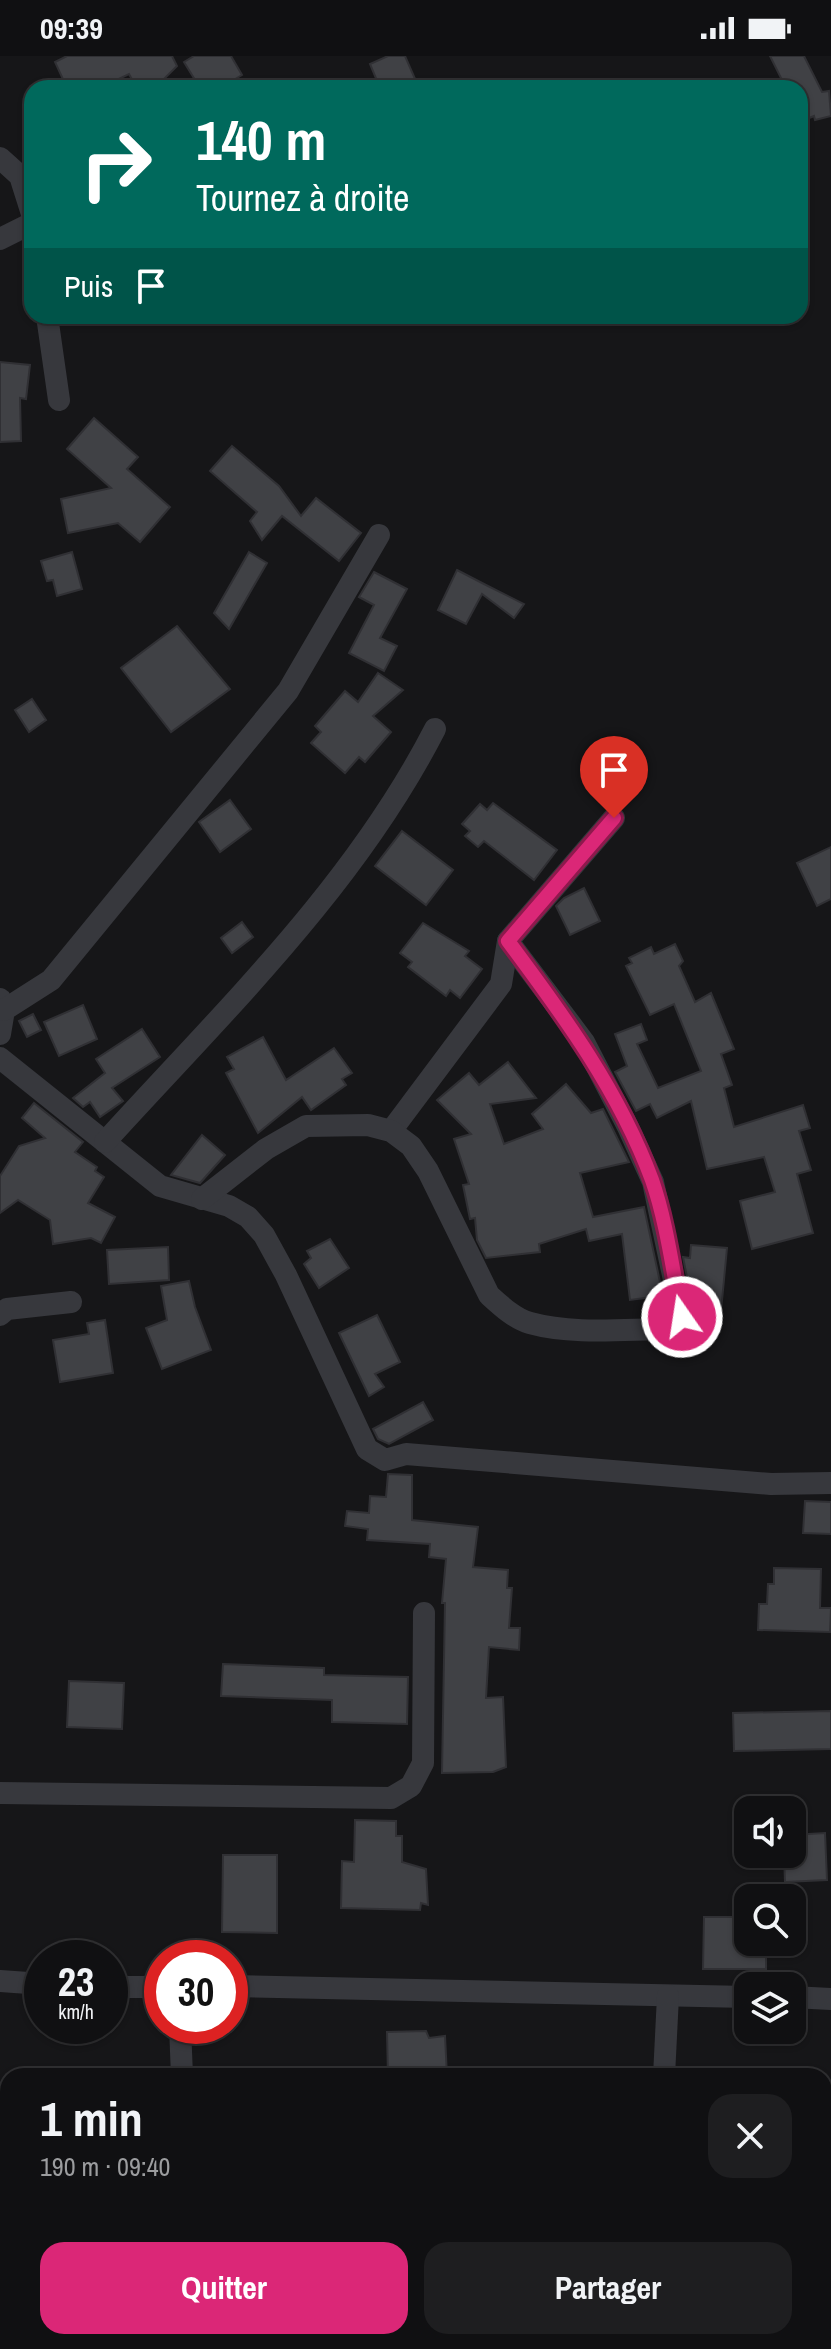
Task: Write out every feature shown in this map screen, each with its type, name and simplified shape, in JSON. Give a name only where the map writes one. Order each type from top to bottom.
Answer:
[{"type":"street","points":[[0,158],[20,176],[24,189]]},
{"type":"street","points":[[0,239],[24,227]]},
{"type":"street","points":[[48,324],[59,400]]},
{"type":"street","points":[[0,1034],[2,1004],[51,980],[288,691],[379,535]]},
{"type":"street","points":[[105,1142],[281,949],[367,843],[407,784],[435,729]]},
{"type":"street","points":[[391,1131],[501,984],[508,941],[614,818]]},
{"type":"street","points":[[202,1199],[266,1149],[306,1126],[368,1125],[391,1131],[411,1146],[428,1171],[489,1295],[506,1310],[529,1323],[575,1328],[669,1329],[677,1326],[682,1317],[653,1182],[584,1042],[508,941]]},
{"type":"street","points":[[0,1058],[160,1186],[229,1206],[248,1217],[264,1235],[367,1449],[385,1460],[406,1454],[771,1484],[831,1483]]},
{"type":"street","points":[[0,1315],[7,1309],[71,1302]]},
{"type":"street","points":[[0,1793],[391,1798],[411,1786],[423,1763],[424,1613]]},
{"type":"street","points":[[0,1981],[24,1983]]},
{"type":"street","points":[[248,1986],[734,1997]]},
{"type":"street","points":[[664,2068],[668,1996]]},
{"type":"street","points":[[806,1998],[831,1999]]},
{"type":"street","points":[[181,2044],[182,2068]]},
{"type":"building","points":[[67,56],[172,56],[177,66],[163,80],[132,80],[129,74],[117,80],[63,80],[55,62]]},
{"type":"building","points":[[194,56],[231,56],[242,75],[234,80],[195,80],[184,62]]},
{"type":"building","points":[[388,56],[405,56],[416,80],[377,80],[370,64]]},
{"type":"building","points":[[770,56],[804,56],[822,92],[829,91],[831,116],[808,119],[808,80],[782,80]]},
{"type":"building","points":[[0,362],[30,365],[26,399],[20,398],[21,441],[0,442]]},
{"type":"building","points":[[94,418],[138,457],[127,469],[170,507],[140,542],[118,523],[68,533],[61,499],[111,488],[67,449]]},
{"type":"building","points":[[232,446],[279,486],[301,516],[316,498],[361,533],[339,561],[282,516],[262,540],[250,521],[257,512],[210,471]]},
{"type":"building","points":[[72,552],[82,589],[57,596],[53,580],[47,581],[41,561]]},
{"type":"building","points":[[249,552],[267,563],[229,629],[214,613]]},
{"type":"building","points":[[457,570],[524,604],[514,618],[482,594],[466,624],[438,610]]},
{"type":"building","points":[[374,572],[407,589],[380,638],[397,646],[384,671],[349,653],[374,605],[359,597]]},
{"type":"building","points":[[177,626],[230,689],[171,732],[121,668]]},
{"type":"building","points":[[378,673],[403,690],[373,716],[391,732],[365,762],[359,757],[345,773],[311,743],[321,732],[315,726],[345,691],[358,702]]},
{"type":"building","points":[[32,699],[46,720],[29,732],[15,710]]},
{"type":"building","points":[[230,800],[251,829],[220,852],[199,822]]},
{"type":"building","points":[[493,803],[557,850],[534,880],[484,841],[478,847],[465,836],[470,831],[462,824],[480,804],[487,810]]},
{"type":"building","points":[[402,831],[453,870],[426,905],[375,866]]},
{"type":"building","points":[[831,847],[831,899],[817,906],[797,863]]},
{"type":"building","points":[[584,888],[600,921],[570,935],[556,906],[564,898]]},
{"type":"building","points":[[242,922],[253,937],[232,953],[221,938]]},
{"type":"building","points":[[423,923],[469,951],[465,956],[482,969],[460,998],[450,990],[446,996],[408,967],[412,962],[400,953]]},
{"type":"building","points":[[675,944],[683,961],[679,966],[695,1002],[711,993],[734,1049],[721,1054],[732,1085],[724,1088],[734,1127],[803,1105],[810,1128],[799,1131],[811,1170],[797,1174],[813,1233],[752,1249],[740,1201],[775,1192],[764,1157],[707,1169],[691,1101],[657,1118],[650,1104],[636,1111],[615,1072],[627,1066],[615,1034],[641,1024],[647,1040],[637,1044],[658,1088],[701,1071],[674,1004],[650,1015],[626,966],[632,963],[629,958],[651,947],[654,954]]},
{"type":"building","points":[[83,1005],[97,1039],[59,1056],[44,1022]]},
{"type":"building","points":[[33,1014],[41,1030],[27,1037],[19,1021]]},
{"type":"building","points":[[142,1029],[160,1057],[112,1088],[123,1101],[100,1117],[90,1102],[83,1107],[73,1098],[105,1073],[96,1059]]},
{"type":"building","points":[[263,1037],[286,1080],[334,1048],[352,1073],[342,1079],[346,1085],[311,1110],[302,1097],[258,1133],[226,1073],[234,1069],[227,1057]]},
{"type":"building","points":[[508,1062],[536,1098],[490,1104],[504,1144],[543,1129],[532,1114],[566,1084],[591,1113],[603,1109],[629,1162],[580,1173],[593,1217],[644,1207],[667,1315],[652,1314],[653,1297],[630,1300],[622,1234],[589,1241],[586,1229],[539,1244],[540,1252],[486,1258],[477,1240],[475,1218],[470,1219],[463,1185],[469,1184],[454,1139],[471,1134],[437,1100],[469,1073],[479,1085]]},
{"type":"building","points":[[34,1103],[83,1142],[75,1152],[97,1167],[95,1171],[104,1177],[88,1203],[115,1217],[101,1243],[91,1238],[53,1244],[50,1220],[18,1200],[0,1213],[0,1176],[19,1146],[45,1138],[22,1118]]},
{"type":"building","points":[[202,1135],[225,1155],[200,1183],[171,1175]]},
{"type":"building","points":[[330,1239],[349,1268],[319,1288],[304,1264],[311,1258],[307,1251]]},
{"type":"building","points":[[691,1245],[727,1248],[721,1311],[710,1310],[709,1319],[695,1318],[683,1257],[690,1258]]},
{"type":"building","points":[[168,1247],[169,1280],[109,1284],[107,1250]]},
{"type":"building","points":[[189,1281],[211,1350],[162,1369],[146,1328],[167,1320],[161,1286]]},
{"type":"building","points":[[377,1315],[400,1362],[375,1374],[384,1387],[369,1396],[339,1333]]},
{"type":"building","points":[[105,1320],[113,1373],[60,1382],[53,1340],[89,1334],[87,1323]]},
{"type":"building","points":[[423,1402],[433,1420],[389,1444],[378,1439],[373,1429]]},
{"type":"building","points":[[388,1474],[412,1475],[412,1520],[478,1527],[473,1567],[508,1570],[507,1588],[512,1588],[509,1628],[520,1628],[519,1650],[489,1647],[486,1698],[503,1697],[506,1767],[493,1772],[442,1773],[445,1603],[442,1603],[446,1559],[429,1557],[430,1544],[367,1540],[368,1529],[345,1526],[347,1511],[369,1513],[370,1496],[386,1497]]},
{"type":"building","points":[[805,1501],[831,1502],[831,1534],[803,1533]]},
{"type":"building","points":[[774,1568],[821,1569],[820,1608],[831,1608],[830,1632],[758,1630],[759,1604],[767,1604],[768,1584],[774,1584]]},
{"type":"building","points":[[223,1664],[324,1668],[324,1675],[408,1677],[407,1724],[332,1722],[332,1700],[221,1696]]},
{"type":"building","points":[[69,1681],[124,1683],[122,1729],[67,1727]]},
{"type":"building","points":[[831,1711],[831,1749],[734,1751],[733,1713]]},
{"type":"building","points":[[355,1820],[396,1821],[396,1836],[402,1836],[402,1862],[426,1869],[428,1905],[421,1903],[420,1910],[341,1908],[342,1861],[354,1862]]},
{"type":"building","points":[[825,1833],[827,1880],[785,1882],[784,1868],[806,1868],[806,1834]]},
{"type":"building","points":[[223,1855],[277,1855],[277,1933],[222,1932]]},
{"type":"building","points":[[704,1917],[734,1917],[734,1956],[766,1956],[766,1969],[703,1969]]},
{"type":"building","points":[[426,2031],[429,2038],[445,2036],[447,2068],[388,2068],[387,2032]]},
{"type":"route","points":[[614,818],[508,941],[584,1042],[628,1127],[653,1182],[682,1317]]}]
